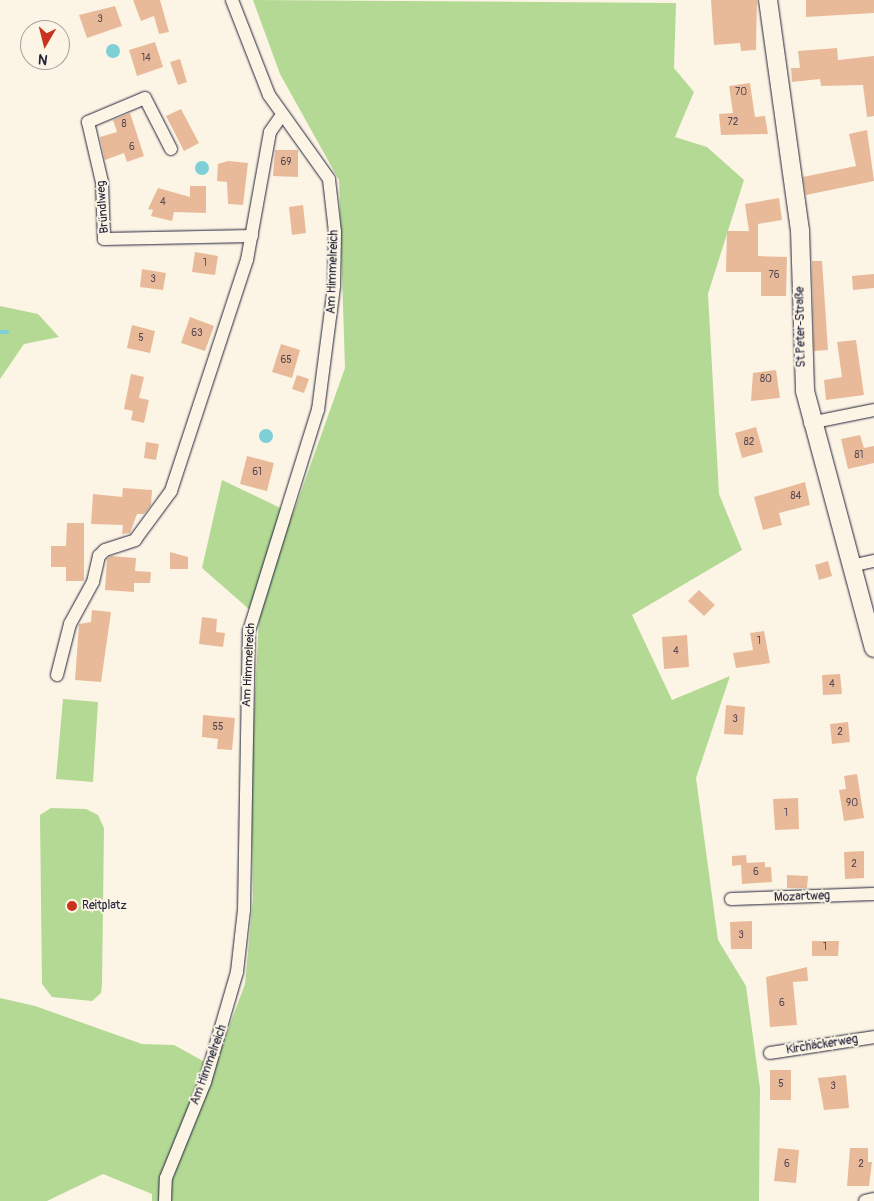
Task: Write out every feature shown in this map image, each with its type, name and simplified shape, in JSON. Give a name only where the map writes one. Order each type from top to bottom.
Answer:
[{"type":"main road","name":"St.Peter-Straße","points":[[768,0],[800,230],[800,341],[810,422],[874,648]]},
{"type":"street","name":"Am Himmelreich","points":[[165,1201],[166,1178],[205,1082],[237,972],[244,910],[249,630],[318,410],[328,360],[335,252],[332,195],[320,160],[282,115],[269,94],[232,0]]},
{"type":"street","name":"Bründlweg","points":[[171,150],[145,98],[88,122],[87,131],[102,182],[104,239],[252,236]]},
{"type":"street","points":[[57,675],[70,624],[93,582],[99,556],[105,550],[135,540],[171,492],[252,236],[270,132],[282,115]]},
{"type":"street","points":[[810,422],[874,410]]},
{"type":"street","points":[[850,566],[874,560]]},
{"type":"street","name":"Mozartweg","points":[[731,899],[874,894]]},
{"type":"street","name":"Kirchäckerweg","points":[[770,1053],[874,1037]]},
{"type":"street","points":[[865,1201],[874,1199]]},
{"type":"green space","points":[[253,0],[676,3],[674,68],[694,92],[675,137],[707,147],[744,180],[708,294],[719,494],[742,550],[632,615],[672,700],[730,676],[696,778],[718,940],[746,986],[760,1088],[759,1201],[152,1201],[152,1194],[103,1174],[47,1201],[0,1201],[0,998],[35,1006],[142,1044],[174,1045],[214,1067],[245,984],[253,898],[251,774],[259,618],[202,568],[222,480],[293,514],[345,368],[339,180],[280,74]]},
{"type":"green space","points":[[0,306],[38,314],[59,337],[24,344],[0,379]]},
{"type":"green space","points":[[63,699],[98,702],[93,782],[56,779]]},
{"type":"green space","name":"Reitplatz","points":[[51,808],[86,809],[98,815],[104,828],[102,984],[101,993],[92,1001],[52,997],[42,984],[40,815]]},
{"type":"water","points":[[110,44],[116,44],[120,51],[116,58],[110,58],[106,54],[106,48]]},
{"type":"water","points":[[202,161],[207,163],[209,168],[207,173],[202,175],[197,173],[195,168],[197,163]]},
{"type":"water","points":[[263,429],[269,429],[273,436],[269,443],[263,443],[259,439],[259,433]]},
{"type":"building","points":[[133,0],[160,0],[169,32],[159,34],[154,16],[141,21]]},
{"type":"building","points":[[711,0],[757,0],[756,50],[741,51],[740,43],[714,45]]},
{"type":"building","points":[[806,0],[874,0],[874,13],[806,17]]},
{"type":"building","points":[[115,6],[122,26],[87,38],[79,15]]},
{"type":"building","points":[[155,42],[163,67],[137,76],[129,50]]},
{"type":"building","points":[[837,48],[838,60],[874,56],[874,116],[867,117],[863,85],[821,86],[820,79],[792,82],[791,68],[800,68],[798,51]]},
{"type":"building","points":[[180,59],[187,82],[178,85],[170,62]]},
{"type":"building","points":[[750,83],[755,117],[765,116],[768,134],[721,135],[719,114],[733,113],[729,86]]},
{"type":"building","points":[[181,109],[199,143],[184,151],[166,116]]},
{"type":"building","points":[[130,113],[144,156],[127,162],[124,153],[105,160],[100,137],[117,132],[113,120]]},
{"type":"building","points":[[867,130],[874,181],[806,195],[803,177],[856,166],[849,134]]},
{"type":"building","points":[[275,150],[298,150],[298,177],[273,176]]},
{"type":"building","points":[[228,161],[248,163],[243,205],[228,204],[227,182],[217,181],[218,164]]},
{"type":"building","points":[[190,186],[206,186],[206,213],[174,212],[172,221],[151,216],[153,210],[148,209],[158,188],[190,197]]},
{"type":"building","points":[[779,198],[782,220],[758,224],[758,256],[787,257],[786,296],[761,296],[761,272],[726,272],[727,231],[749,231],[745,204]]},
{"type":"building","points":[[303,205],[306,233],[292,235],[289,207]]},
{"type":"building","points":[[195,252],[218,256],[215,275],[192,272]]},
{"type":"building","points":[[812,261],[822,261],[828,350],[814,351]]},
{"type":"building","points":[[142,269],[166,273],[163,290],[140,287]]},
{"type":"building","points":[[874,274],[874,288],[853,290],[852,276]]},
{"type":"building","points":[[190,317],[214,326],[205,351],[181,343]]},
{"type":"building","points":[[132,325],[155,331],[150,353],[127,348]]},
{"type":"building","points":[[856,340],[864,395],[826,400],[824,380],[842,377],[837,342]]},
{"type":"building","points":[[281,344],[300,350],[292,378],[272,372]]},
{"type":"building","points":[[776,370],[780,398],[751,401],[753,373]]},
{"type":"building","points":[[131,374],[144,377],[139,398],[149,400],[144,423],[131,420],[133,411],[124,409]]},
{"type":"building","points":[[297,375],[309,379],[304,393],[292,389]]},
{"type":"building","points":[[756,427],[763,452],[742,458],[735,433]]},
{"type":"building","points":[[860,435],[864,448],[874,446],[874,463],[848,469],[841,439]]},
{"type":"building","points":[[146,442],[159,444],[156,460],[144,458]]},
{"type":"building","points":[[247,456],[274,463],[267,491],[240,484]]},
{"type":"building","points":[[805,482],[810,505],[779,513],[782,525],[763,530],[754,497]]},
{"type":"building","points":[[123,488],[152,490],[151,505],[144,514],[137,514],[130,533],[122,534],[123,525],[91,524],[93,494],[122,497]]},
{"type":"building","points":[[67,523],[84,523],[84,581],[66,581],[66,567],[51,567],[51,546],[66,546]]},
{"type":"building","points":[[170,552],[188,557],[188,569],[170,569]]},
{"type":"building","points":[[111,556],[136,558],[135,571],[151,572],[150,583],[134,583],[134,592],[105,590],[107,559]]},
{"type":"building","points":[[828,561],[832,576],[819,580],[815,565]]},
{"type":"building","points":[[699,590],[715,605],[704,616],[688,601]]},
{"type":"building","points":[[92,610],[111,612],[101,682],[75,680],[79,624],[91,622]]},
{"type":"building","points":[[202,617],[217,619],[216,632],[225,633],[223,647],[199,644]]},
{"type":"building","points":[[764,631],[770,663],[736,668],[733,653],[753,650],[750,633]]},
{"type":"building","points":[[687,635],[689,667],[664,669],[662,637]]},
{"type":"building","points":[[840,674],[842,694],[823,695],[822,675]]},
{"type":"building","points":[[726,705],[745,707],[743,735],[724,734]]},
{"type":"building","points":[[203,715],[235,718],[232,750],[217,749],[218,739],[202,737]]},
{"type":"building","points":[[848,722],[850,742],[832,744],[830,724]]},
{"type":"building","points":[[857,774],[864,818],[844,821],[839,790],[846,789],[844,776]]},
{"type":"building","points":[[798,798],[799,829],[775,830],[773,799]]},
{"type":"building","points":[[864,851],[864,878],[845,879],[844,852]]},
{"type":"building","points":[[746,855],[747,863],[765,862],[765,867],[771,867],[772,882],[742,884],[741,865],[732,866],[732,856]]},
{"type":"building","points":[[787,875],[808,876],[807,888],[787,888]]},
{"type":"building","points":[[752,921],[752,949],[731,949],[730,922]]},
{"type":"building","points":[[812,941],[839,941],[838,956],[812,956]]},
{"type":"building","points":[[807,967],[808,981],[793,982],[797,1025],[770,1027],[766,977]]},
{"type":"building","points":[[770,1070],[791,1070],[791,1100],[770,1100]]},
{"type":"building","points":[[846,1075],[849,1108],[824,1110],[818,1078]]},
{"type":"building","points":[[778,1148],[799,1150],[796,1183],[774,1181]]},
{"type":"building","points":[[850,1148],[868,1148],[868,1162],[872,1162],[869,1186],[847,1186]]},
{"type":"waterway","points":[[0,332],[7,332]]},
{"type":"place","name":"Reitplatz","points":[[72,906]]}]
